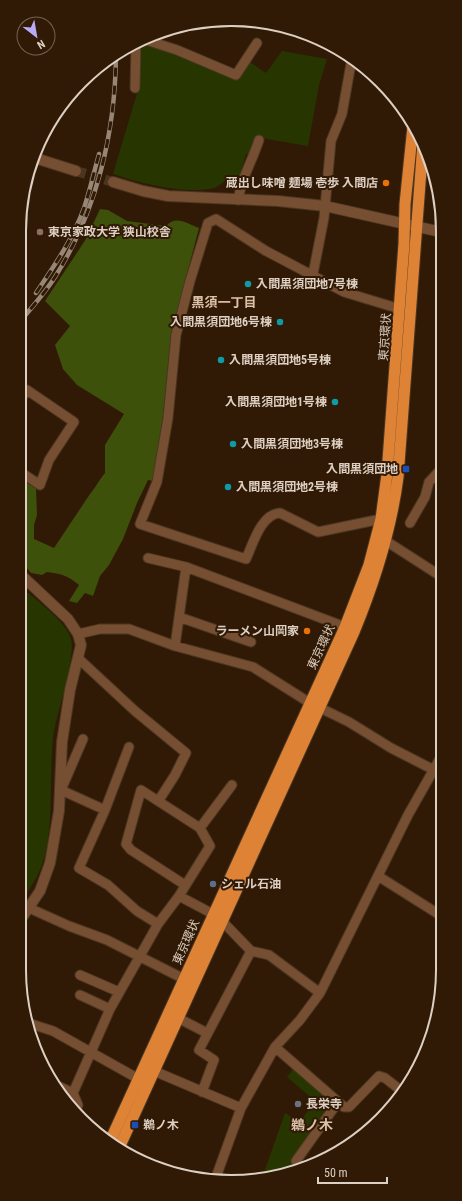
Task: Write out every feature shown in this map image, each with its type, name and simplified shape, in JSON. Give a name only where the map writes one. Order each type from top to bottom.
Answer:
[{"type":"highway","name":"東京環状","points":[[143,1081],[154,1070],[223,922],[314,705],[369,565],[381,519],[390,450],[408,164],[412,134]]},
{"type":"highway","name":"東京環状","points":[[118,1141],[184,979],[213,914],[314,705],[358,620],[386,541],[394,509],[398,477],[422,157]]},
{"type":"street","points":[[153,42],[177,50],[236,75],[256,43]]},
{"type":"street","points":[[134,88],[136,49]]},
{"type":"street","points":[[313,274],[325,206],[331,141],[342,114],[351,65]]},
{"type":"street","points":[[238,200],[244,175],[254,157],[259,140]]},
{"type":"street","points":[[39,159],[76,171]]},
{"type":"street","points":[[113,182],[143,191],[168,196],[278,201],[325,206],[436,231]]},
{"type":"street","points":[[381,519],[318,532],[280,513],[276,513],[268,517],[260,529],[246,559],[140,524],[157,482],[168,418],[176,335],[190,281],[208,223],[216,219],[266,251],[313,274],[344,292],[400,309]]},
{"type":"street","points":[[26,392],[27,390],[74,422],[49,460],[40,485],[26,476]]},
{"type":"street","points":[[410,523],[425,497],[429,482],[436,474]]},
{"type":"street","points":[[386,541],[436,573]]},
{"type":"street","points":[[148,558],[186,567],[344,627]]},
{"type":"street","points":[[175,646],[186,567]]},
{"type":"street","points":[[26,580],[68,619],[78,634],[81,645],[70,690],[62,742],[61,790],[50,863],[40,891],[26,912]]},
{"type":"street","points":[[179,617],[251,642]]},
{"type":"street","points":[[78,634],[100,629],[129,629],[175,646],[253,667],[314,705],[349,722],[391,748],[434,770]]},
{"type":"street","points":[[79,658],[135,711],[186,753],[175,775],[159,800]]},
{"type":"street","points":[[61,790],[67,780],[83,739]]},
{"type":"street","points":[[129,747],[104,810],[78,868],[108,885],[137,911],[158,924]]},
{"type":"street","points":[[217,1175],[241,1108],[275,1047],[300,1020],[320,993],[378,876],[436,766]]},
{"type":"street","points":[[200,828],[232,785]]},
{"type":"street","points":[[61,790],[104,810]]},
{"type":"street","points":[[73,1093],[90,1051],[119,992],[158,924],[180,896],[210,846],[200,828],[159,800],[141,790],[126,844],[131,850],[186,885]]},
{"type":"street","points":[[378,876],[436,913]]},
{"type":"street","points":[[180,896],[213,914]]},
{"type":"street","points":[[29,908],[140,956],[184,979]]},
{"type":"street","points":[[223,922],[251,951],[269,955],[320,993]]},
{"type":"street","points":[[202,1092],[214,1060],[199,1050],[251,951]]},
{"type":"street","points":[[80,975],[119,992]]},
{"type":"street","points":[[80,995],[110,1009]]},
{"type":"street","points":[[178,1018],[208,1033]]},
{"type":"street","points":[[34,1025],[53,1031],[143,1081]]},
{"type":"street","points":[[275,1047],[344,1107],[349,1107],[379,1076],[386,1078],[398,1088]]},
{"type":"street","points":[[154,1070],[241,1108]]},
{"type":"street","points":[[64,1089],[73,1093],[78,1106]]},
{"type":"street","points":[[298,1163],[296,1161],[338,1102]]},
{"type":"green space","points":[[150,43],[237,77],[248,61],[266,73],[282,51],[327,59],[319,85],[308,146],[255,137],[251,153],[246,154],[240,175],[228,175],[227,179],[217,187],[202,190],[163,187],[113,174],[138,90],[142,46]]},
{"type":"green space","points":[[100,209],[108,210],[127,221],[166,226],[177,220],[199,228],[171,335],[163,416],[153,481],[148,480],[123,539],[109,565],[100,576],[93,596],[85,593],[77,603],[69,601],[79,585],[75,582],[56,573],[47,572],[42,575],[31,573],[26,567],[26,483],[36,488],[37,515],[34,525],[34,539],[54,548],[105,473],[105,445],[124,414],[77,385],[63,369],[55,345],[70,326],[45,301],[86,239]]},
{"type":"green space","points":[[26,591],[49,610],[63,625],[71,639],[72,648],[71,659],[53,737],[48,840],[45,855],[37,877],[26,894]]},
{"type":"green space","points":[[294,1068],[333,1102],[300,1163],[264,1172],[285,1113],[300,1122],[315,1101],[287,1077]]},
{"type":"tunnel","points":[[76,171],[113,182]]},
{"type":"railway","points":[[26,314],[55,277],[70,252],[92,198],[101,171],[112,114],[116,62]]},
{"type":"railway","points":[[36,293],[63,252],[80,219],[99,154]]},
{"type":"place","name":"蔵出し味噌 麺場 壱歩 入間店","points":[[386,183]]},
{"type":"place","name":"東京家政大学 狭山校舎","points":[[40,232]]},
{"type":"place","name":"入間黒須団地7号棟","points":[[248,284]]},
{"type":"place","name":"入間黒須団地6号棟","points":[[280,322]]},
{"type":"place","name":"入間黒須団地5号棟","points":[[221,360]]},
{"type":"place","name":"入間黒須団地1号棟","points":[[335,402]]},
{"type":"place","name":"入間黒須団地3号棟","points":[[233,444]]},
{"type":"place","name":"入間黒須団地","points":[[406,469]]},
{"type":"place","name":"入間黒須団地2号棟","points":[[228,487]]},
{"type":"place","name":"ラーメン山岡家","points":[[307,631]]},
{"type":"place","name":"シェル石油","points":[[213,884]]},
{"type":"place","name":"長栄寺","points":[[298,1104]]},
{"type":"place","name":"鵜ノ木","points":[[135,1125]]},
{"type":"district","name":"黒須一丁目","points":[[224,302]]},
{"type":"district","name":"鵜ノ木","points":[[312,1125]]}]
